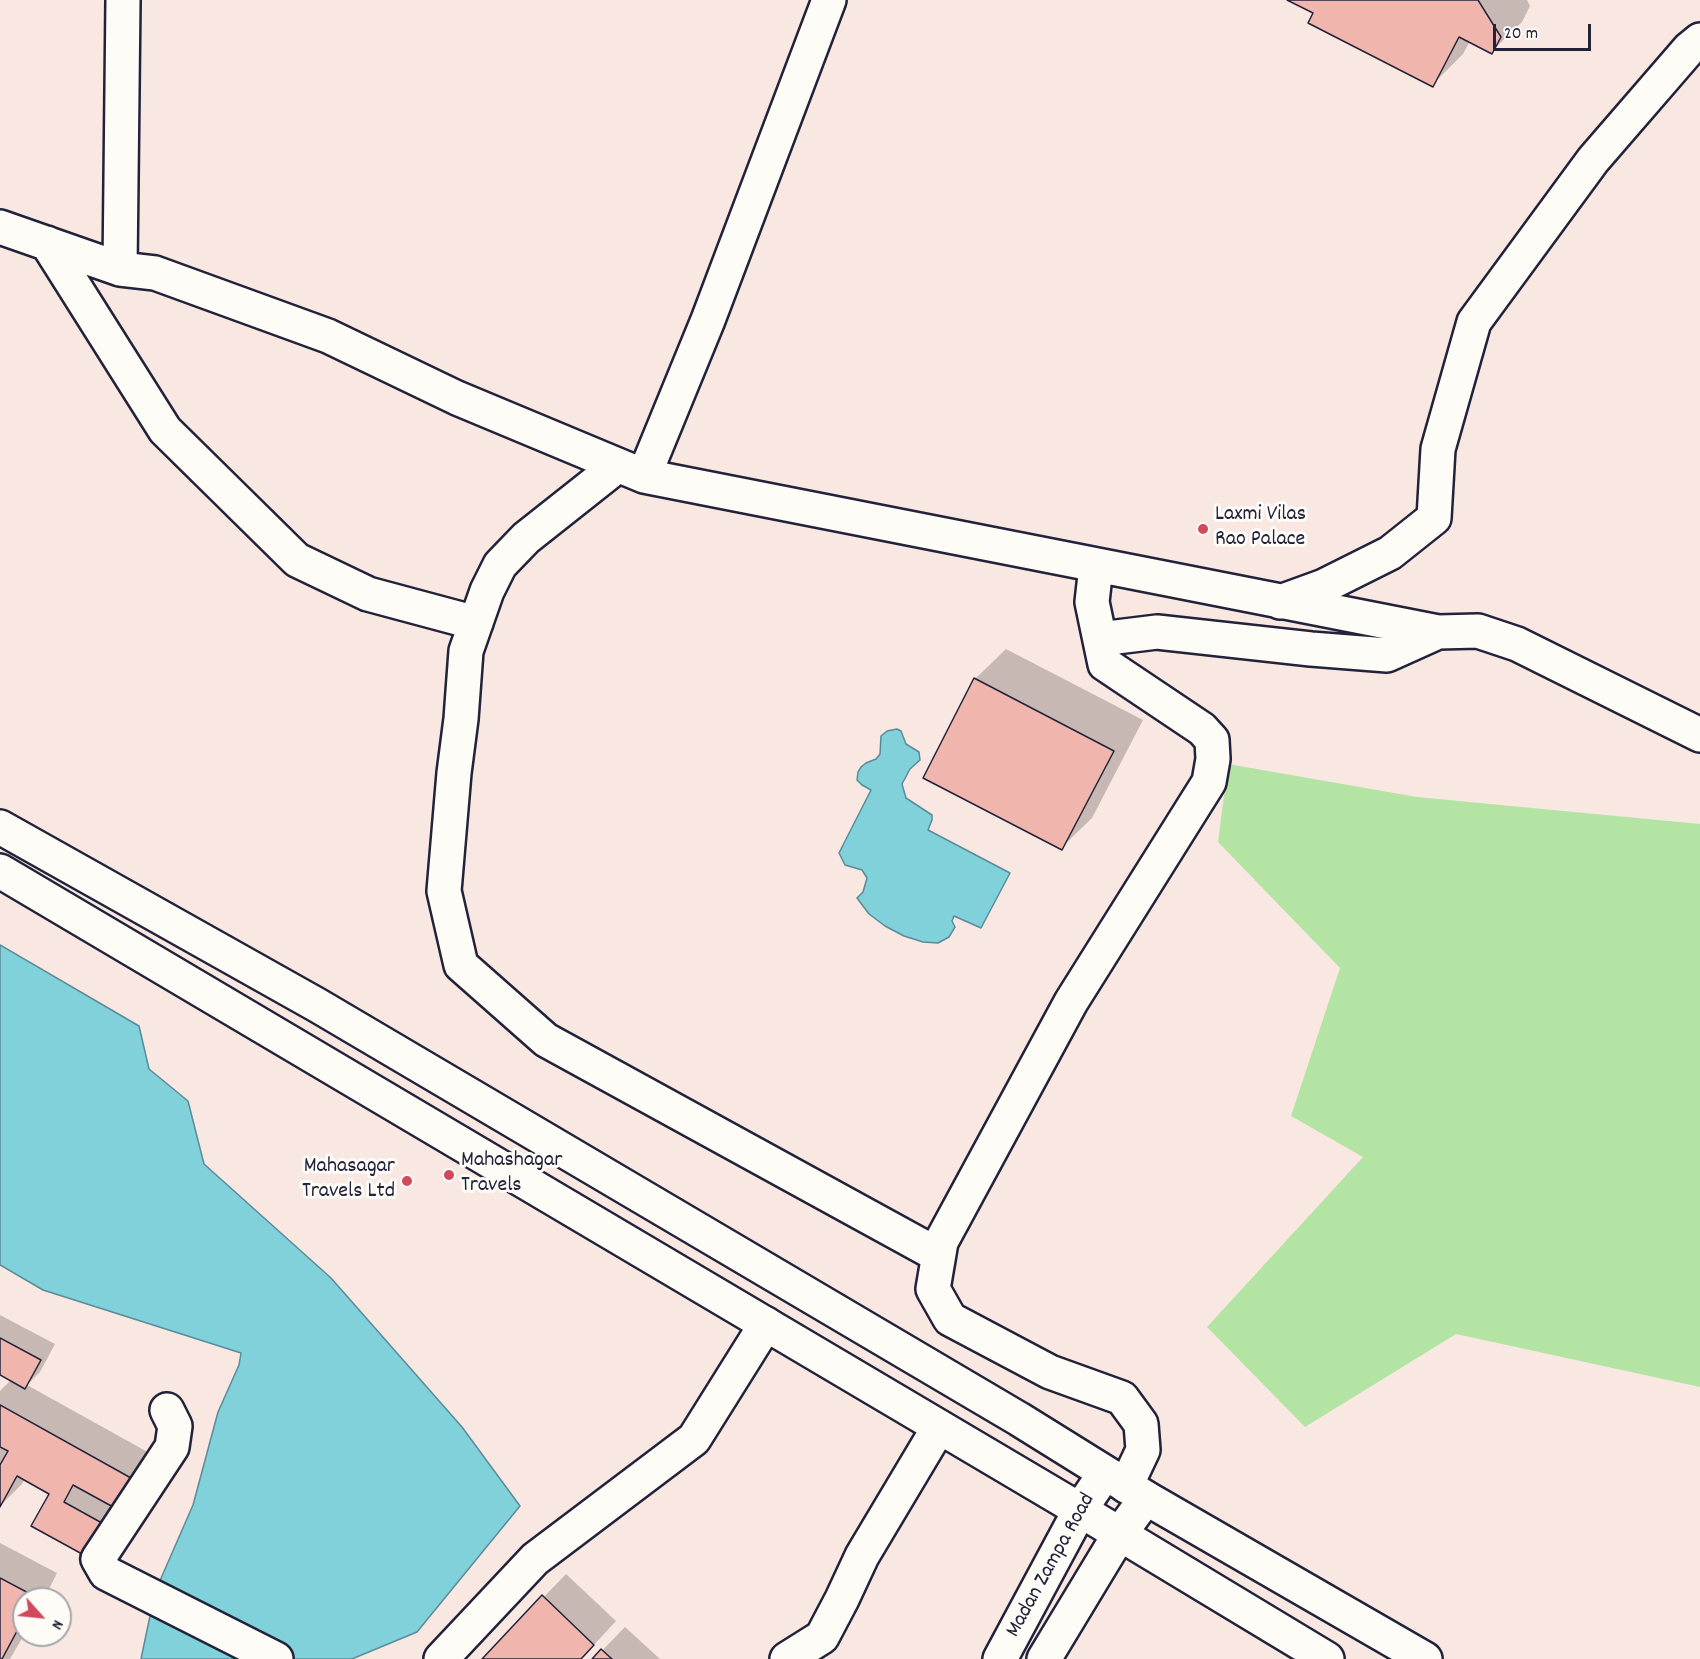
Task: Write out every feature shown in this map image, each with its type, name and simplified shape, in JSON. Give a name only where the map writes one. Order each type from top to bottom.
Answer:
[{"type":"main road","points":[[120,269],[123,0]]},
{"type":"main road","points":[[829,0],[708,320],[631,471],[526,538],[500,565],[487,591],[466,651],[444,891],[461,965],[546,1040],[938,1256]]},
{"type":"main road","points":[[1280,602],[1324,586],[1390,553],[1434,518],[1438,449],[1474,322],[1593,160],[1689,49],[1700,40]]},
{"type":"main road","points":[[0,227],[120,269],[156,273],[328,336],[457,398],[631,471],[1438,633],[1478,631],[1517,644],[1700,735]]},
{"type":"main road","points":[[47,243],[165,430],[297,560],[368,594],[476,623]]},
{"type":"main road","points":[[1096,566],[1092,602],[1105,664],[1202,729],[1212,740],[1213,759],[1209,782],[1071,1002],[941,1242],[933,1289],[950,1319],[1050,1372],[1122,1398],[1141,1424],[1143,1450],[1125,1486]]},
{"type":"main road","points":[[1100,639],[1158,632],[1387,655],[1438,633]]},
{"type":"main road","points":[[0,827],[317,1005],[1009,1413],[1125,1486],[1425,1659]]},
{"type":"main road","points":[[0,871],[1080,1510],[1327,1659]]},
{"type":"main road","points":[[441,1659],[535,1559],[694,1439],[766,1324]]},
{"type":"main road","points":[[167,1410],[175,1426],[172,1448],[98,1559],[105,1573],[276,1659]]},
{"type":"main road","points":[[787,1659],[822,1637],[862,1556],[939,1427]]},
{"type":"main road","name":"Madan Zampa Road","points":[[1000,1659],[1080,1510],[1125,1486]]},
{"type":"main road","name":"Madan Zampa Road","points":[[1044,1659],[1119,1535],[1125,1486]]},
{"type":"green space","points":[[1228,764],[1417,797],[1700,824],[1700,1387],[1456,1334],[1305,1427],[1207,1327],[1363,1157],[1291,1116],[1340,968],[1218,842]]},
{"type":"water","points":[[897,729],[901,731],[906,744],[919,752],[920,760],[910,769],[902,784],[906,798],[932,815],[928,830],[1010,873],[981,928],[954,916],[952,921],[955,927],[949,937],[938,943],[923,942],[904,936],[869,914],[857,898],[863,892],[867,878],[862,870],[845,865],[839,853],[871,790],[857,780],[858,772],[861,767],[876,759],[880,754],[881,736],[887,731]]},
{"type":"water","points":[[0,945],[139,1026],[149,1069],[188,1101],[204,1164],[331,1278],[462,1427],[520,1506],[417,1632],[352,1659],[141,1659],[155,1592],[193,1505],[218,1412],[239,1365],[241,1353],[43,1290],[0,1265]]},
{"type":"building","points":[[1287,0],[1478,0],[1501,37],[1492,54],[1459,37],[1433,87],[1308,23],[1313,13]]},
{"type":"building","points":[[974,678],[1114,751],[1062,850],[923,778]]},
{"type":"building","points":[[0,1338],[41,1360],[25,1389],[0,1375]]},
{"type":"building","points":[[0,1405],[131,1478],[115,1508],[73,1485],[64,1502],[111,1528],[93,1560],[31,1526],[49,1494],[17,1476],[0,1507],[0,1465],[8,1451],[0,1447]]},
{"type":"building","points":[[0,1578],[17,1587],[12,1587],[12,1640],[0,1659]]},
{"type":"building","points":[[542,1595],[594,1645],[581,1659],[482,1659]]},
{"type":"building","points":[[601,1649],[612,1659],[592,1659]]},
{"type":"place","name":"Laxmi Vilas Rao Palace","points":[[1203,529]]},
{"type":"place","name":"Mahashagar Travels","points":[[449,1175]]},
{"type":"place","name":"Mahasagar Travels Ltd","points":[[407,1181]]}]
